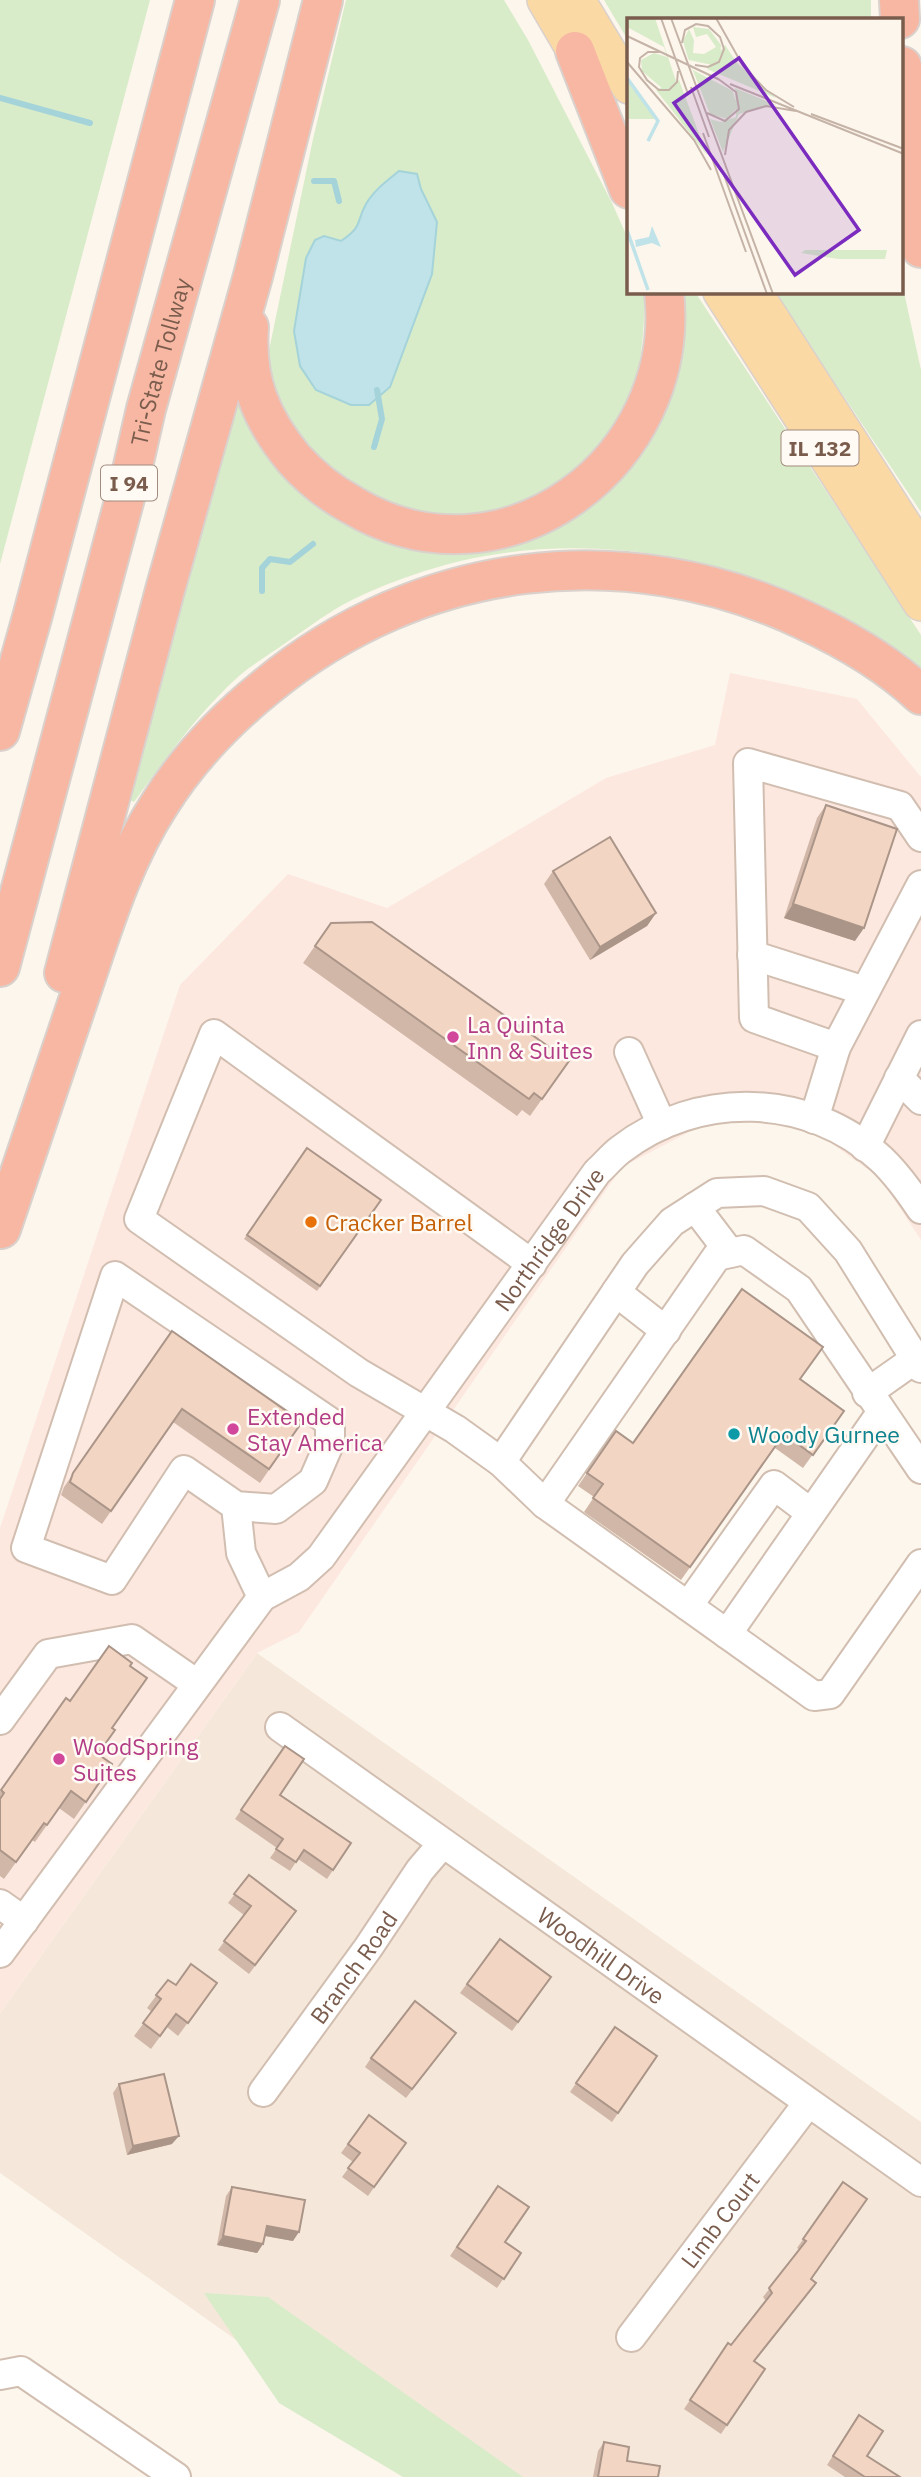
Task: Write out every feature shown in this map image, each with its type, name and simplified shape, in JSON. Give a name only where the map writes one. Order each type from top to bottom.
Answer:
[{"type":"highway","name":"I 94","points":[[0,731],[195,0]]},
{"type":"highway","name":"Tri-State Tollway","points":[[0,967],[130,479],[146,409],[260,0]]},
{"type":"highway","points":[[1,1231],[84,895],[165,590],[253,276],[323,0]]},
{"type":"highway","points":[[899,0],[900,18]]},
{"type":"highway","points":[[575,51],[627,184]]},
{"type":"highway","points":[[904,119],[921,248]]},
{"type":"highway","points":[[253,276],[247,347],[251,372],[262,412],[283,446],[317,482],[364,513],[395,526],[454,535],[492,531],[522,524],[541,515],[581,490],[618,452],[639,421],[656,384],[665,332],[664,294]]},
{"type":"highway","points":[[1,1231],[94,952],[145,826],[174,782],[246,703],[278,677],[340,635],[419,599],[466,583],[567,570],[622,571],[674,577],[723,588],[776,607],[822,628],[863,652],[921,695]]},
{"type":"main road","points":[[545,0],[627,141]]},
{"type":"main road","points":[[577,0],[627,83]]},
{"type":"main road","name":"IL 132","points":[[722,294],[921,603]]},
{"type":"main road","name":"IL 132","points":[[755,294],[921,552]]},
{"type":"street","points":[[836,1048],[754,1018],[748,763],[900,806],[921,838]]},
{"type":"street","points":[[814,1119],[836,1048],[921,885]]},
{"type":"street","points":[[752,955],[865,991]]},
{"type":"street","points":[[532,1264],[214,1034],[139,1219],[359,1373],[455,1429],[501,1462],[545,1504],[814,1696],[830,1694],[921,1564]]},
{"type":"street","points":[[865,1146],[921,1035]]},
{"type":"street","points":[[629,1052],[662,1125]]},
{"type":"street","points":[[899,1078],[921,1100]]},
{"type":"street","name":"Northridge Drive","points":[[262,1597],[299,1577],[321,1556],[597,1172],[619,1151],[646,1132],[677,1118],[715,1107],[754,1106],[790,1111],[848,1134],[865,1146],[904,1184],[921,1209]]},
{"type":"street","points":[[501,1462],[635,1264],[672,1222],[717,1193],[764,1191],[808,1207],[848,1251],[919,1360],[874,1403],[811,1513],[727,1634]]},
{"type":"street","points":[[695,1208],[730,1253]]},
{"type":"street","points":[[545,1504],[717,1256],[744,1250],[799,1289],[921,1469]]},
{"type":"street","points":[[0,1954],[262,1597],[241,1553],[236,1506],[184,1470],[112,1580],[26,1548],[116,1276],[330,1422],[330,1442],[313,1481],[276,1508],[236,1506]]},
{"type":"street","points":[[616,1293],[666,1331]]},
{"type":"street","points":[[688,1606],[774,1485],[811,1513]]},
{"type":"street","points":[[0,1720],[48,1654],[132,1639],[197,1685]]},
{"type":"street","name":"Woodhill Drive","points":[[280,1727],[921,2182]]},
{"type":"street","name":"Branch Road","points":[[263,2092],[368,1948],[420,1870],[443,1843]]},
{"type":"street","points":[[0,1904],[24,1921]]},
{"type":"street","name":"Limb Court","points":[[631,2337],[808,2103]]},
{"type":"street","points":[[0,2375],[21,2371],[176,2477]]},
{"type":"shaded area","points":[[730,673],[857,699],[921,777],[921,1240],[880,1178],[807,1126],[718,1117],[622,1167],[299,1632],[257,1653],[0,2013],[0,1528],[180,985],[288,874],[387,908],[606,778],[715,745]]},
{"type":"shaded area","points":[[257,1653],[921,2122],[921,2477],[430,2477],[0,2173],[0,2013]]},
{"type":"green space","points":[[0,0],[150,0],[0,564]]},
{"type":"green space","points":[[346,0],[504,0],[528,40],[627,237],[627,294],[645,294],[643,338],[631,397],[619,423],[592,456],[559,481],[502,509],[483,514],[447,515],[396,506],[372,496],[349,484],[310,451],[294,430],[285,412],[268,355],[313,139]]},
{"type":"green space","points":[[604,0],[871,0],[871,18],[627,18],[627,39]]},
{"type":"green space","points":[[904,292],[921,370],[921,512],[775,294]]},
{"type":"green space","points":[[677,294],[696,294],[921,635],[921,674],[849,620],[800,595],[747,576],[692,561],[636,552],[579,548],[522,551],[466,560],[404,578],[371,591],[320,619],[239,676],[197,720],[134,802],[130,800],[237,396],[312,500],[351,526],[394,543],[441,549],[534,534],[570,520],[601,498],[644,452],[642,447],[655,431],[670,394],[676,354]]},
{"type":"green space","points":[[204,2293],[268,2297],[523,2477],[403,2477],[279,2403]]},
{"type":"water","points":[[399,171],[417,174],[437,222],[432,274],[390,387],[369,405],[351,405],[316,390],[300,366],[294,331],[306,258],[315,240],[324,236],[341,241],[353,231],[369,199]]},
{"type":"building","points":[[826,805],[897,829],[864,928],[793,904]]},
{"type":"building","points":[[610,837],[656,913],[600,947],[553,871]]},
{"type":"building","points":[[372,922],[569,1061],[542,1099],[534,1093],[529,1099],[315,946],[331,923]]},
{"type":"building","name":"Cracker Barrel","points":[[307,1148],[381,1200],[320,1286],[247,1235]]},
{"type":"building","name":"Woody Gurnee","points":[[742,1289],[823,1347],[800,1379],[844,1411],[813,1455],[784,1434],[690,1567],[593,1498],[603,1484],[587,1473],[616,1431],[633,1443]]},
{"type":"building","name":"Extended Stay America","points":[[172,1331],[302,1422],[269,1469],[182,1409],[111,1511],[70,1482],[73,1473]]},
{"type":"building","name":"WoodSpring Suites","points":[[109,1646],[147,1678],[112,1728],[115,1730],[98,1754],[112,1764],[86,1802],[71,1791],[16,1862],[0,1850],[0,1799],[4,1793],[1,1790],[66,1698],[70,1701]]},
{"type":"building","points":[[285,1746],[304,1759],[280,1795],[351,1843],[333,1870],[304,1850],[296,1862],[276,1849],[283,1839],[241,1810]]},
{"type":"building","points":[[249,1875],[296,1911],[255,1965],[224,1941],[251,1906],[234,1894]]},
{"type":"building","points":[[500,1939],[551,1977],[518,2022],[467,1984]]},
{"type":"building","points":[[191,1964],[217,1983],[188,2023],[176,2014],[160,2036],[143,2023],[161,1999],[156,1995],[168,1980],[176,1985]]},
{"type":"building","points":[[415,2001],[456,2033],[412,2089],[371,2058]]},
{"type":"building","points":[[615,2027],[657,2056],[618,2113],[576,2083]]},
{"type":"building","points":[[164,2074],[179,2136],[133,2146],[119,2084]]},
{"type":"building","points":[[369,2115],[406,2143],[374,2187],[348,2168],[360,2153],[348,2144]]},
{"type":"building","points":[[843,2182],[867,2199],[811,2279],[816,2283],[754,2361],[765,2369],[727,2425],[690,2400],[728,2343],[731,2345],[772,2293],[769,2288],[806,2241],[803,2239]]},
{"type":"building","points":[[498,2186],[529,2207],[505,2242],[521,2253],[504,2279],[457,2247]]},
{"type":"building","points":[[232,2187],[305,2200],[299,2232],[267,2226],[263,2244],[223,2236]]},
{"type":"building","points":[[859,2415],[883,2431],[867,2456],[900,2477],[865,2477],[833,2456]]},
{"type":"building","points":[[604,2442],[629,2447],[627,2461],[660,2466],[658,2477],[598,2477]]},
{"type":"waterway","points":[[0,98],[90,123]]},
{"type":"waterway","points":[[314,181],[334,181],[339,201]]},
{"type":"waterway","points":[[374,447],[382,419],[377,390]]},
{"type":"waterway","points":[[262,591],[262,568],[270,559],[290,562],[313,544]]},
{"type":"place","name":"La Quinta Inn & Suites","points":[[453,1037]]},
{"type":"place","name":"Cracker Barrel","points":[[311,1222]]},
{"type":"place","name":"Extended Stay America","points":[[233,1429]]},
{"type":"place","name":"Woody Gurnee","points":[[734,1434]]},
{"type":"place","name":"WoodSpring Suites","points":[[59,1759]]}]
